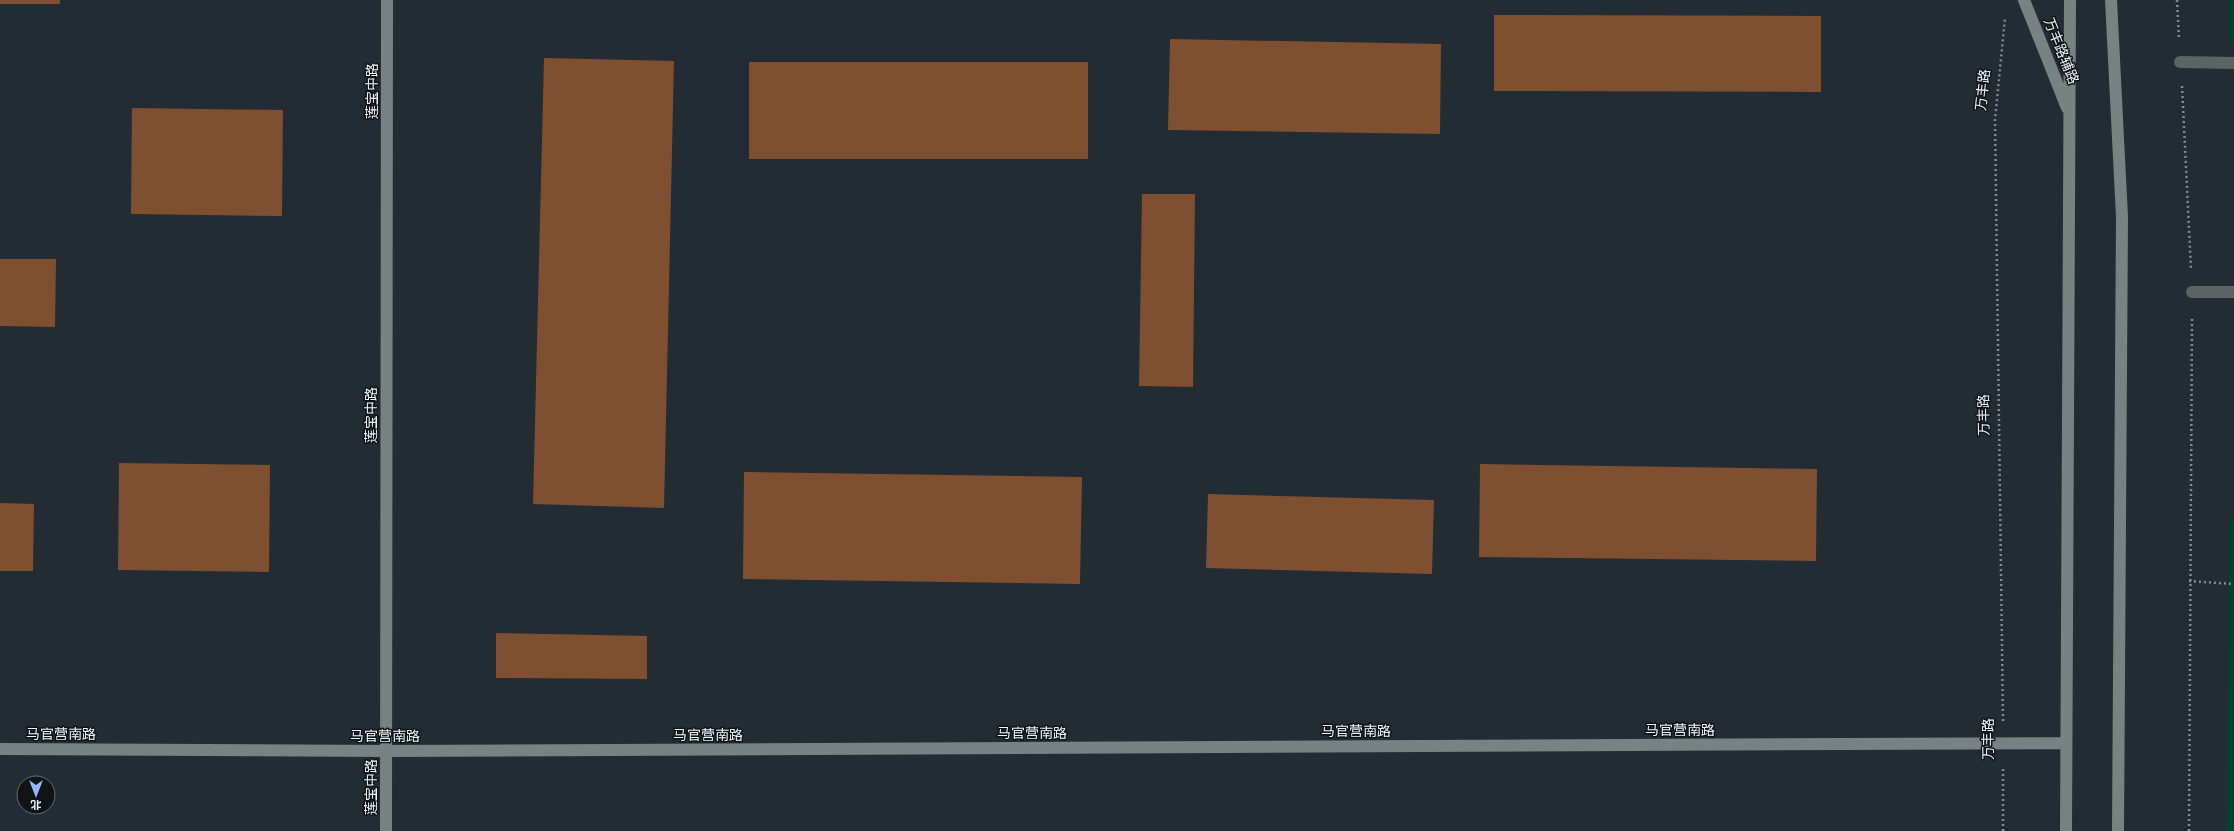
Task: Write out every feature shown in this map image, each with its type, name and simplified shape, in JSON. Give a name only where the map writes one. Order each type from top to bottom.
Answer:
[{"type":"street","name":"莲宝中路","points":[[386,831],[387,0]]},
{"type":"street","name":"万丰路辅路","points":[[2024,0],[2070,114]]},
{"type":"street","points":[[2066,831],[2065,743],[2070,0]]},
{"type":"street","points":[[2111,0],[2122,216],[2118,831]]},
{"type":"street","points":[[2180,62],[2234,62]]},
{"type":"street","points":[[2192,292],[2234,292]]},
{"type":"street","name":"马官营南路","points":[[0,749],[386,751],[2065,743]]},
{"type":"path","points":[[2177,0],[2192,292],[2189,581],[2189,831]]},
{"type":"path","name":"万丰路","points":[[2003,831],[2004,743],[1995,120],[2005,15]]},
{"type":"path","points":[[2189,581],[2234,584]]},
{"type":"green space","points":[[2229,0],[2234,0],[2234,43],[2229,43]]},
{"type":"green space","points":[[2229,517],[2234,518],[2234,831],[2226,831]]},
{"type":"building","points":[[0,0],[60,0],[60,4],[0,4]]},
{"type":"building","points":[[1494,15],[1821,16],[1821,92],[1494,91]]},
{"type":"building","points":[[1170,39],[1441,44],[1440,134],[1168,130]]},
{"type":"building","points":[[544,58],[674,61],[664,508],[533,504]]},
{"type":"building","points":[[749,62],[1088,62],[1088,159],[749,159]]},
{"type":"building","points":[[132,108],[283,110],[282,216],[131,214]]},
{"type":"building","points":[[1142,194],[1195,194],[1193,387],[1139,386]]},
{"type":"building","points":[[0,259],[56,259],[55,327],[0,326]]},
{"type":"building","points":[[119,463],[270,465],[269,572],[118,570]]},
{"type":"building","points":[[1480,464],[1817,469],[1816,561],[1479,557]]},
{"type":"building","points":[[744,472],[1082,477],[1080,584],[743,579]]},
{"type":"building","points":[[1208,494],[1434,500],[1432,574],[1206,568]]},
{"type":"building","points":[[0,503],[34,504],[33,571],[0,571]]},
{"type":"building","points":[[496,633],[647,636],[647,679],[496,678]]}]
